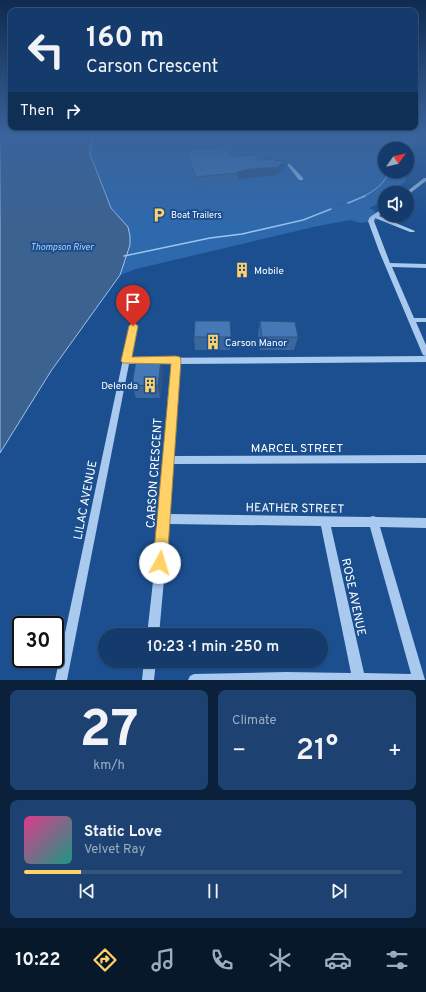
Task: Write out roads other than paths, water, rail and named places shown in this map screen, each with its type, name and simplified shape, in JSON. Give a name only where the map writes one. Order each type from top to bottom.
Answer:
[{"type":"street","points":[[289,166],[301,179]]},
{"type":"street","points":[[414,188],[426,179]]},
{"type":"street","points":[[373,219],[378,215]]},
{"type":"street","points":[[373,219],[412,232]]},
{"type":"street","points":[[373,219],[388,265],[426,353]]},
{"type":"street","points":[[388,265],[426,266]]},
{"type":"street","points":[[412,320],[426,320]]},
{"type":"street","name":"LILAC AVENUE","points":[[61,680],[133,326]]},
{"type":"street","points":[[126,361],[426,359]]},
{"type":"street","name":"CARSON CRESCENT","points":[[153,628],[164,519],[176,360]]},
{"type":"street","name":"MARCEL STREET","points":[[169,460],[426,459]]},
{"type":"street","name":"HEATHER STREET","points":[[164,519],[426,522]]},
{"type":"street","name":"ROSE AVENUE","points":[[325,521],[359,679]]},
{"type":"street","points":[[373,521],[419,680]]},
{"type":"street","points":[[148,680],[149,668]]},
{"type":"street","points":[[194,680],[413,680]]},
{"type":"water","name":"Thompson River","points":[[0,166],[95,166],[111,208],[128,227],[130,245],[120,275],[51,371],[0,453]]},
{"type":"waterway","points":[[362,197],[379,187],[386,178]]},
{"type":"waterway","points":[[348,203],[365,196]]},
{"type":"waterway","points":[[124,256],[210,238],[242,234],[303,220],[331,209]]},
{"type":"place","name":"Boat Trailers","points":[[159,215]]},
{"type":"place","name":"Mobile","points":[[242,270]]},
{"type":"place","name":"Carson Manor","points":[[213,342]]},
{"type":"place","name":"Delenda","points":[[150,385]]}]
